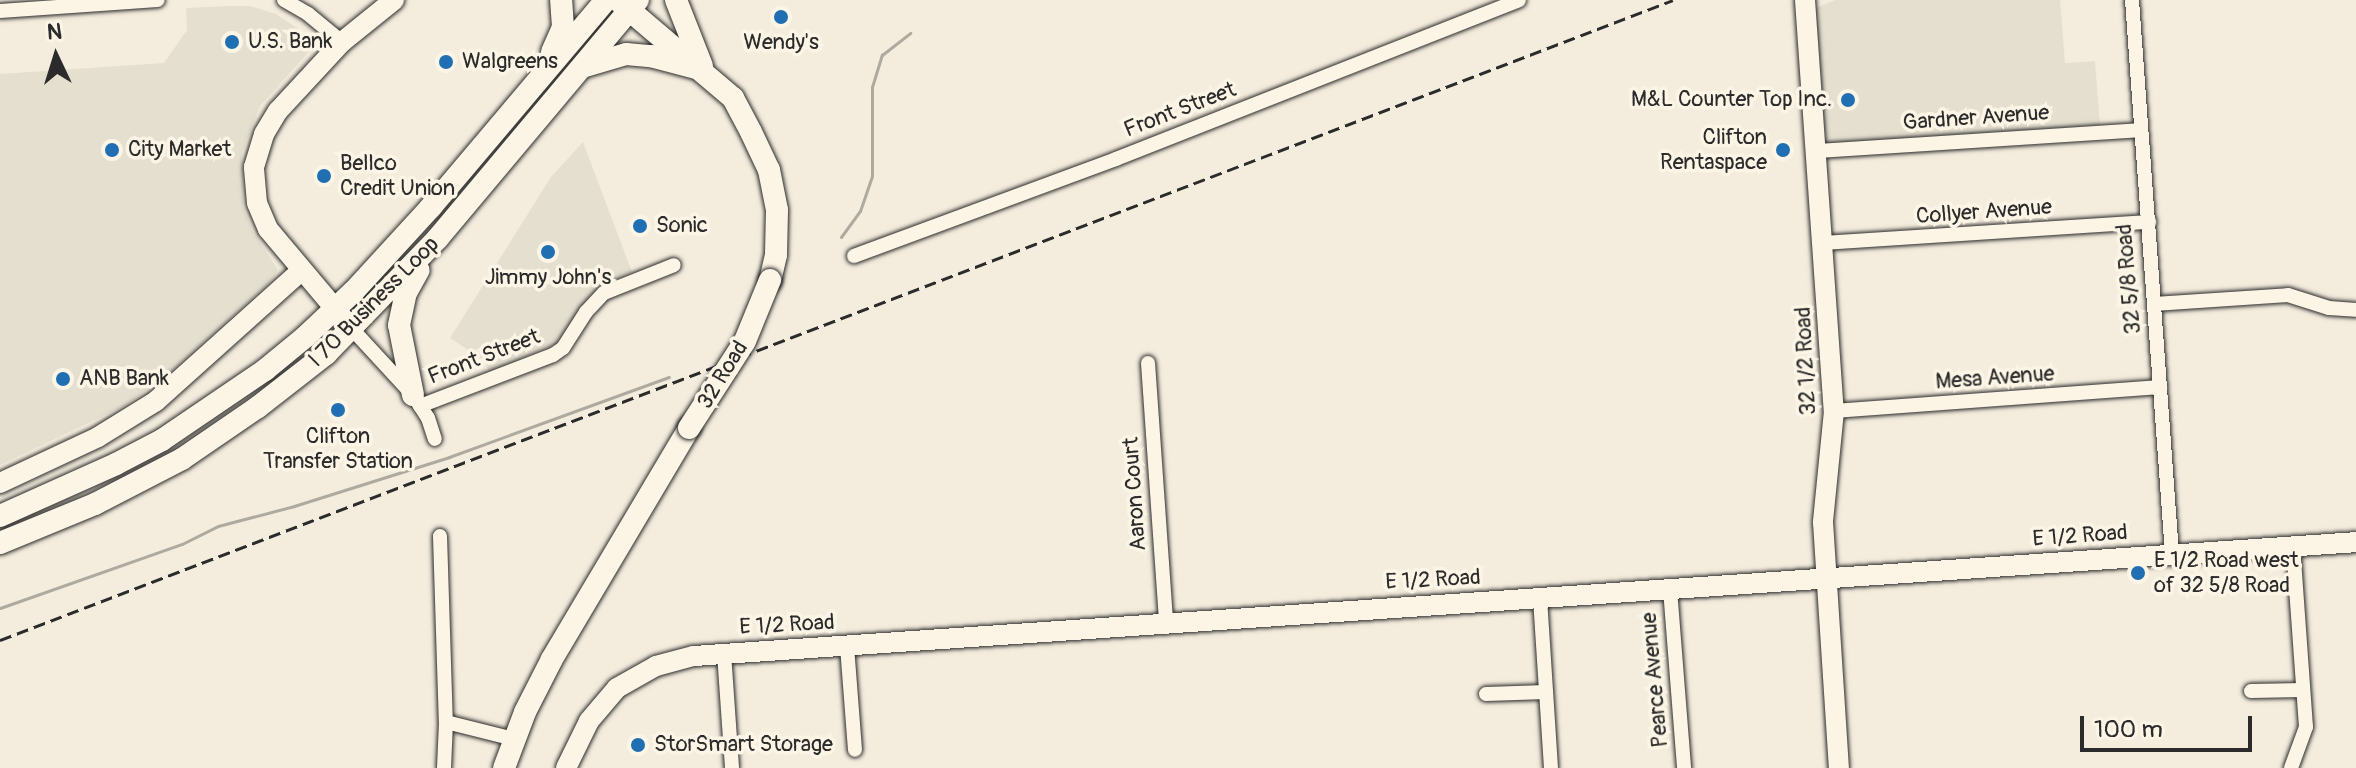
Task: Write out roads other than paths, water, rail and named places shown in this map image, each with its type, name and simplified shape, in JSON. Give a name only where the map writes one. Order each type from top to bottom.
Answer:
[{"type":"main road","points":[[533,84],[559,38],[564,18],[561,0]]},
{"type":"main road","name":"I 70 Business Loop","points":[[0,516],[87,478],[162,440],[265,370],[335,310],[431,207],[606,0]]},
{"type":"main road","points":[[676,0],[704,71]]},
{"type":"main road","name":"I 70 Business Loop","points":[[0,543],[95,504],[182,459],[294,380],[353,330],[438,238],[582,67],[629,3]]},
{"type":"main road","name":"32 Road","points":[[504,768],[514,739],[552,659],[689,428],[745,341],[770,280],[778,233],[769,170],[733,98],[629,3]]},
{"type":"main road","points":[[582,67],[615,56],[639,54],[704,71]]},
{"type":"main road","points":[[417,400],[400,343],[400,316],[406,293],[438,238]]},
{"type":"street","points":[[0,11],[158,0]]},
{"type":"street","points":[[284,0],[299,7],[342,42]]},
{"type":"street","points":[[371,0],[342,42],[278,111],[257,151],[257,203],[268,229],[301,271],[417,400],[435,439]]},
{"type":"street","points":[[342,42],[394,0]]},
{"type":"street","name":"Front Street","points":[[854,256],[1116,159],[1519,0]]},
{"type":"street","name":"32 1/2 Road","points":[[1805,0],[1834,411],[1823,502],[1839,768]]},
{"type":"street","name":"32 5/8 Road","points":[[2132,0],[2144,204],[2149,222],[2172,554]]},
{"type":"street","name":"Gardner Avenue","points":[[1817,151],[2139,130]]},
{"type":"street","name":"Collyer Avenue","points":[[1822,243],[2149,222]]},
{"type":"street","name":"Front Street","points":[[417,400],[553,355],[563,348],[586,312],[604,293],[674,265]]},
{"type":"street","points":[[0,483],[98,437],[156,401],[301,271]]},
{"type":"street","points":[[2154,304],[2288,295],[2338,310],[2356,310]]},
{"type":"street","name":"Aaron Court","points":[[1148,363],[1166,622]]},
{"type":"street","name":"Mesa Avenue","points":[[1834,411],[2160,387]]},
{"type":"street","points":[[440,536],[446,722],[444,768]]},
{"type":"street","name":"E 1/2 Road","points":[[566,768],[589,721],[617,688],[656,666],[724,653],[2356,542]]},
{"type":"street","points":[[2291,768],[2306,727],[2293,547]]},
{"type":"street","name":"Pearce Avenue","points":[[1670,589],[1684,768]]},
{"type":"street","points":[[1540,598],[1551,768]]},
{"type":"street","points":[[847,646],[855,750]]},
{"type":"street","points":[[724,653],[732,768]]},
{"type":"street","points":[[2251,691],[2303,690]]},
{"type":"street","points":[[1486,694],[1546,692]]},
{"type":"street","points":[[446,722],[514,739]]},
{"type":"waterway","points":[[841,237],[860,211],[872,176],[872,87],[882,55],[910,33]]},
{"type":"waterway","points":[[0,608],[182,544],[218,526],[294,506],[449,457],[669,377]]},
{"type":"railway","points":[[0,640],[1673,0]]},
{"type":"place","name":"Wendy's","points":[[781,17]]},
{"type":"place","name":"U.S. Bank","points":[[232,42]]},
{"type":"place","name":"Walgreens","points":[[446,62]]},
{"type":"place","name":"M&L Counter Top Inc.","points":[[1848,100]]},
{"type":"place","name":"City Market","points":[[112,150]]},
{"type":"place","name":"Clifton Rentaspace","points":[[1783,150]]},
{"type":"place","name":"Bellco Credit Union","points":[[324,176]]},
{"type":"place","name":"Sonic","points":[[640,226]]},
{"type":"place","name":"Jimmy John's","points":[[548,252]]},
{"type":"place","name":"ANB Bank","points":[[63,379]]},
{"type":"place","name":"Clifton Transfer Station","points":[[338,410]]},
{"type":"place","name":"E 1/2 Road west of 32 5/8 Road","points":[[2138,573]]},
{"type":"place","name":"StorSmart Storage","points":[[638,745]]}]
